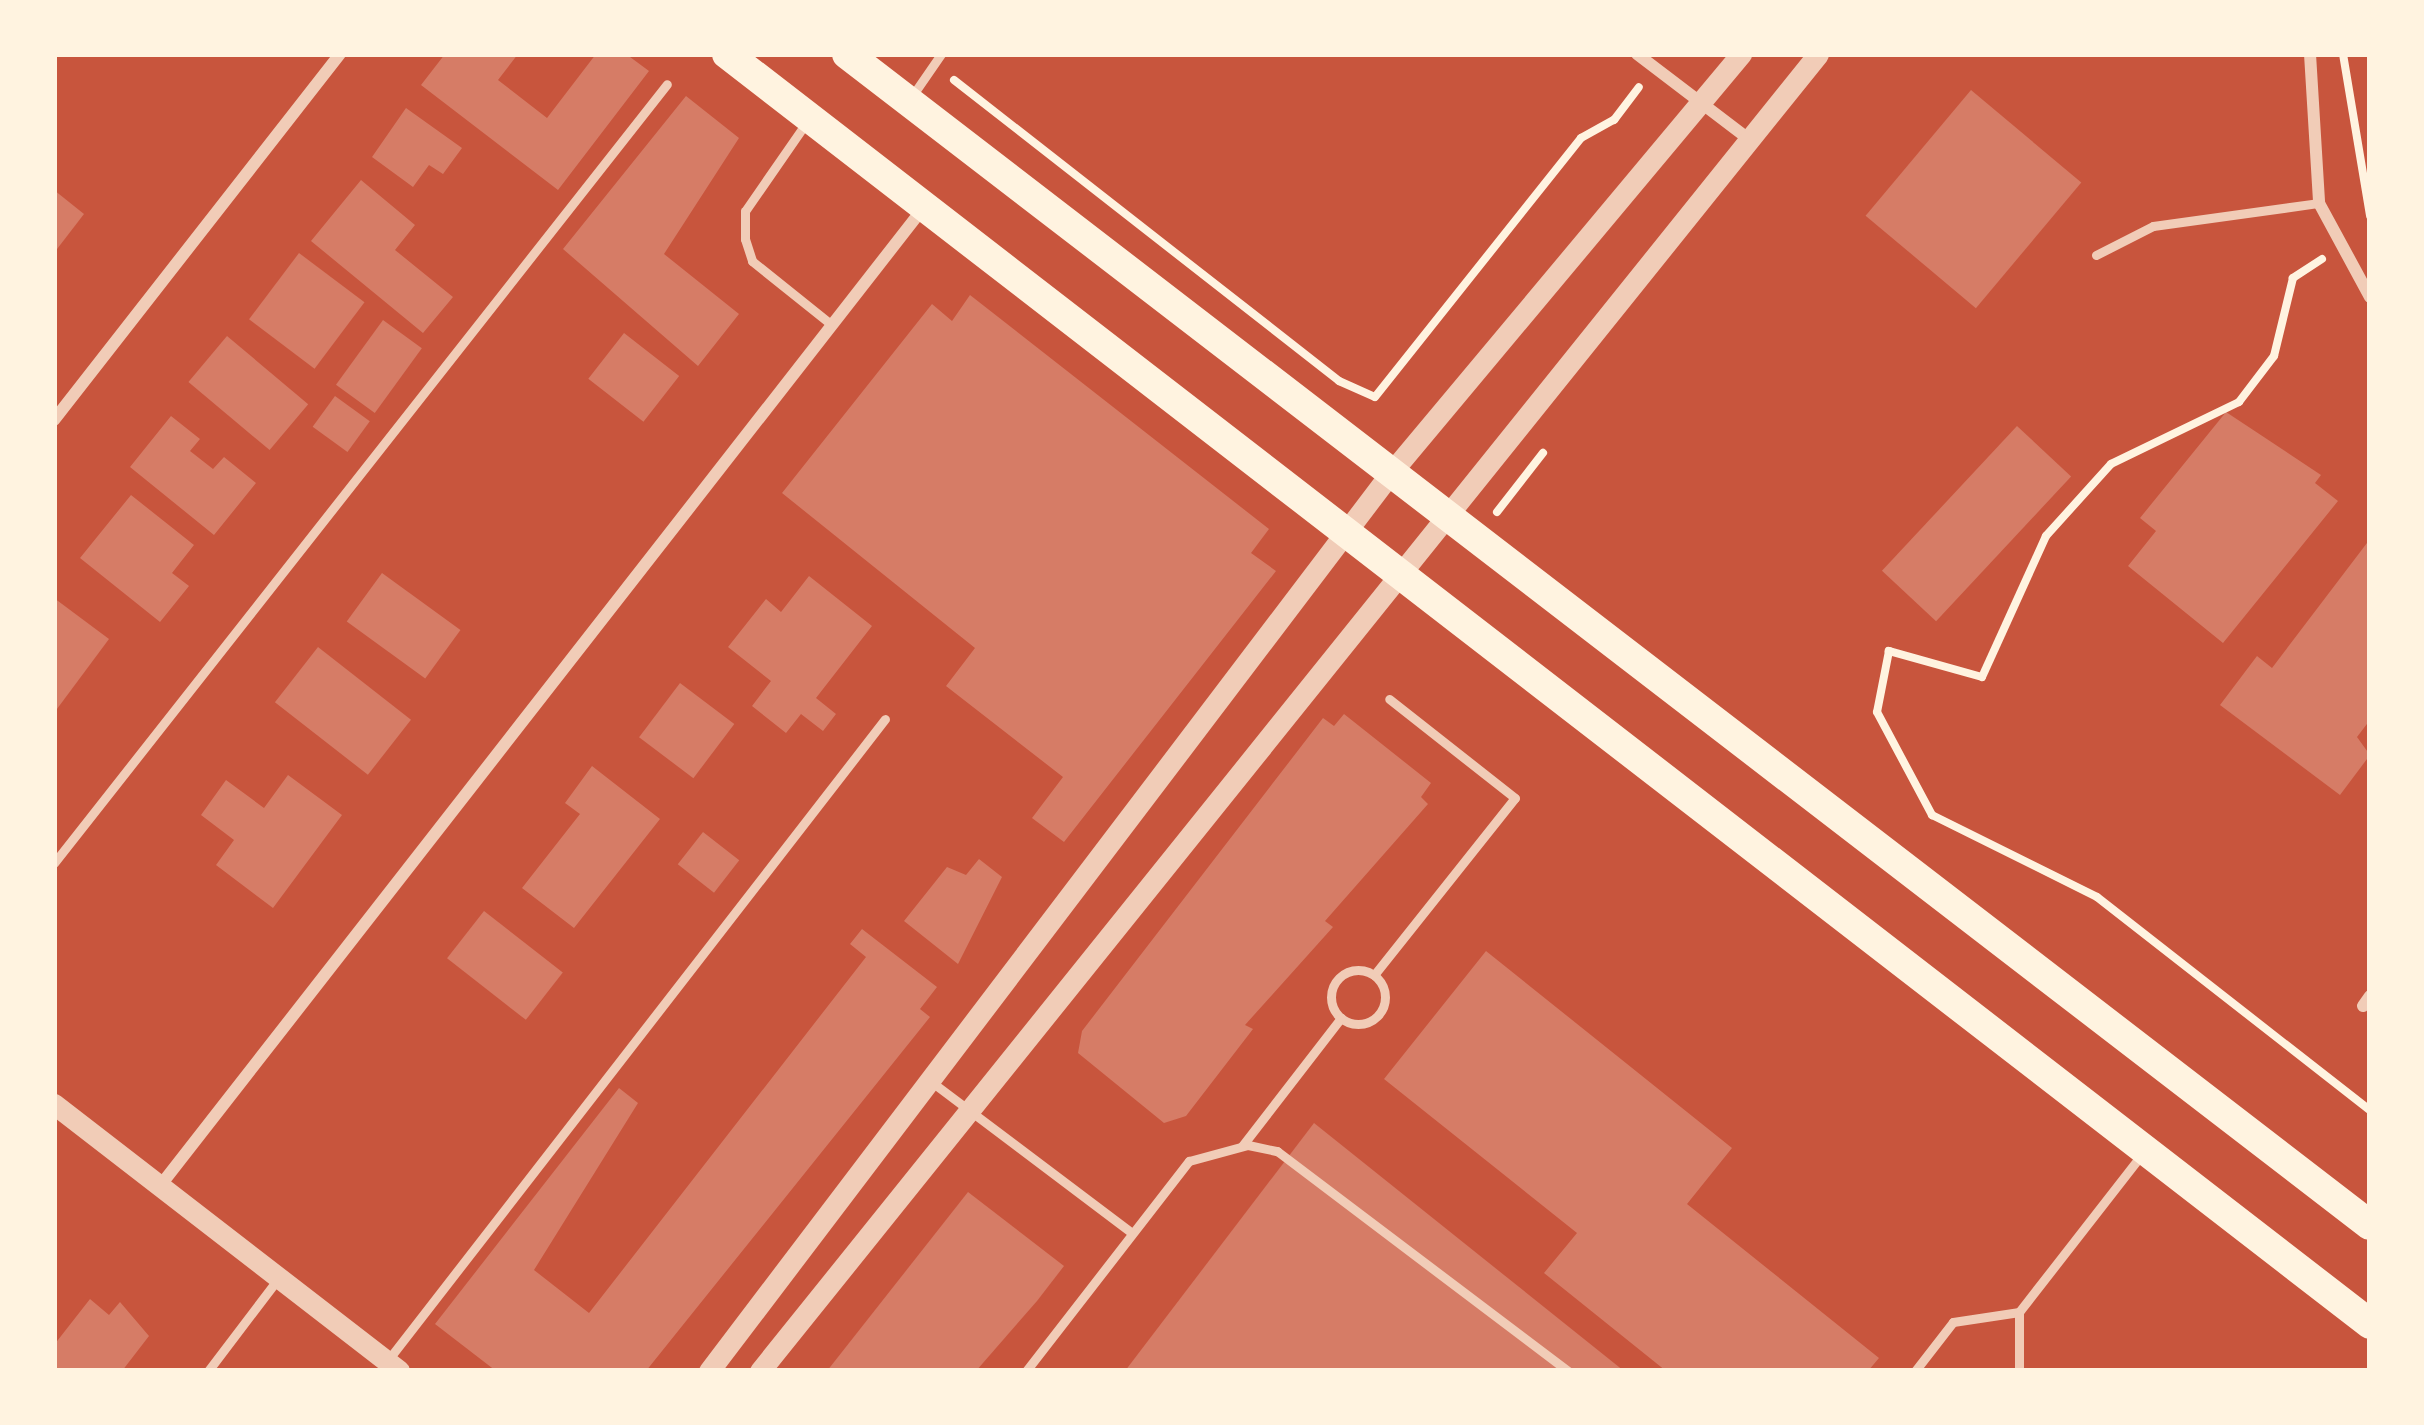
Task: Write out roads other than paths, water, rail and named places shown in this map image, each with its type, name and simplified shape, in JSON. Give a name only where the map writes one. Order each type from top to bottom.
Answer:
[{"type":"main road","points":[[727,54],[2370,1324]]},
{"type":"main road","points":[[847,54],[1442,519],[1752,742],[2370,1225]]},
{"type":"street","points":[[54,420],[340,54]]},
{"type":"street","points":[[1637,54],[1746,137]]},
{"type":"street","points":[[709,1371],[925,1076],[1388,475],[1741,54]]},
{"type":"street","points":[[760,1371],[973,1112],[1746,137],[1818,54]]},
{"type":"street","points":[[2310,54],[2319,203],[2336,249],[2370,298]]},
{"type":"street","points":[[160,1186],[924,206]]},
{"type":"street","points":[[54,1104],[393,1366]]},
{"type":"lane","points":[[908,102],[941,54]]},
{"type":"lane","points":[[54,863],[667,84]]},
{"type":"lane","points":[[810,119],[745,211],[746,238],[752,261],[832,325]]},
{"type":"lane","points":[[2096,255],[2153,226],[2319,203]]},
{"type":"lane","points":[[1242,1146],[1340,1018],[1379,1014],[1374,975],[1515,798],[1389,699]]},
{"type":"lane","points":[[393,1366],[885,719]]},
{"type":"lane","points":[[1340,1018],[1331,1003],[1340,978],[1374,975]]},
{"type":"lane","points":[[925,1076],[1132,1233]]},
{"type":"lane","points":[[1026,1371],[1189,1161],[1242,1146],[1277,1151],[1568,1371]]},
{"type":"lane","points":[[2019,1371],[2019,1312],[2146,1149]]},
{"type":"lane","points":[[208,1371],[279,1278]]},
{"type":"lane","points":[[1915,1371],[1953,1322],[2019,1312]]}]
